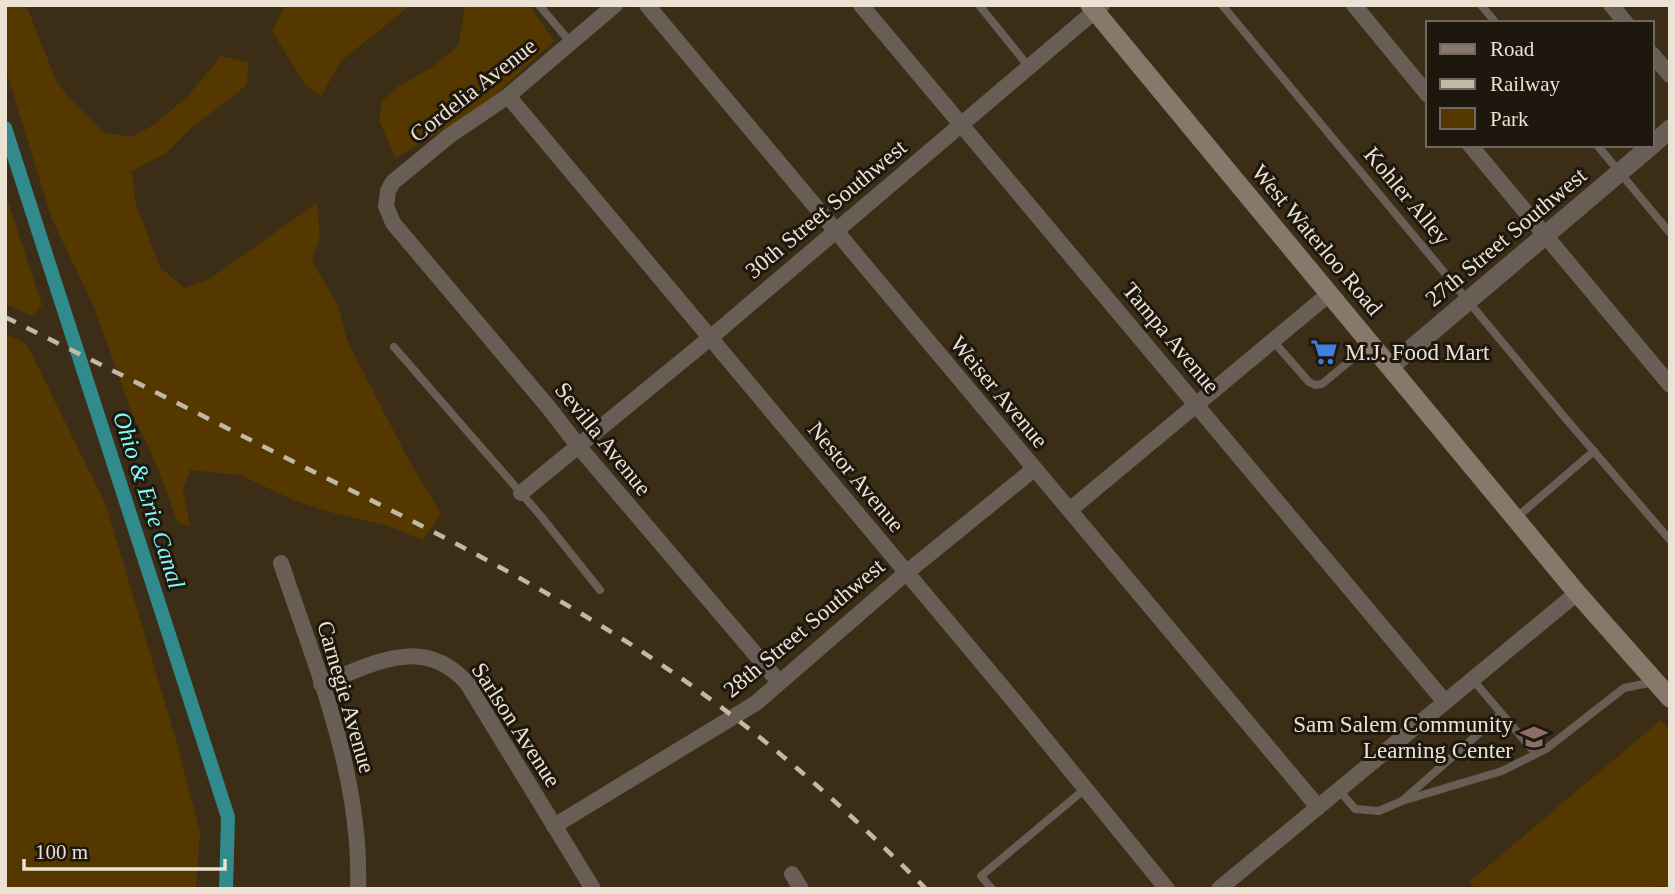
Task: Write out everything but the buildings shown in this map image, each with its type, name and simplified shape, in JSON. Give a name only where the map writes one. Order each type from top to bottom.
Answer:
[{"type":"main road","name":"West Waterloo Road","points":[[1096,7],[1577,593],[1670,698]]},
{"type":"street","name":"Cordelia Avenue","points":[[393,223],[388,214],[386,198],[393,182],[449,136],[508,96],[615,5]]},
{"type":"street","name":"Weiser Avenue","points":[[647,5],[1318,807]]},
{"type":"street","name":"Tampa Avenue","points":[[862,5],[1445,702]]},
{"type":"street","points":[[1354,5],[1426,93]]},
{"type":"street","points":[[1611,5],[1624,21]]},
{"type":"street","name":"30th Street Southwest","points":[[521,493],[710,338],[1096,7]]},
{"type":"street","points":[[1654,56],[1670,75]]},
{"type":"street","name":"Nestor Avenue","points":[[508,96],[1167,889]]},
{"type":"street","name":"27th Street Southwest","points":[[1654,143],[1670,130]]},
{"type":"street","points":[[1472,147],[1670,385]]},
{"type":"street","name":"27th Street Southwest","points":[[1391,366],[1650,147]]},
{"type":"street","name":"Sevilla Avenue","points":[[393,223],[779,682]]},
{"type":"street","points":[[1071,509],[1329,294]]},
{"type":"street","name":"28th Street Southwest","points":[[554,826],[756,702],[906,573],[1034,469]]},
{"type":"street","name":"Carnegie Avenue","points":[[281,563],[339,738],[350,794],[358,889]]},
{"type":"street","points":[[1219,889],[1577,593]]},
{"type":"street","name":"Sarlson Avenue","points":[[321,684],[406,655],[429,657],[450,666],[467,683],[593,889]]},
{"type":"street","points":[[792,874],[801,889]]},
{"type":"lane","points":[[539,5],[571,43]]},
{"type":"lane","points":[[979,5],[1029,66]]},
{"type":"lane","name":"Kohler Alley","points":[[1222,5],[1670,540]]},
{"type":"lane","points":[[1481,5],[1494,21]]},
{"type":"lane","points":[[1599,147],[1670,233]]},
{"type":"lane","points":[[1273,341],[1309,382],[1315,385],[1322,384],[1371,343]]},
{"type":"lane","points":[[394,347],[521,493],[600,590]]},
{"type":"lane","points":[[1516,518],[1594,451]]},
{"type":"lane","points":[[1473,680],[1536,754]]},
{"type":"lane","points":[[1339,790],[1355,809],[1379,811],[1402,801],[1503,771],[1562,738],[1624,688],[1656,682]]},
{"type":"lane","points":[[1402,801],[1502,713]]},
{"type":"lane","points":[[992,889],[981,876],[1086,789]]},
{"type":"green space","points":[[5,5],[26,5],[56,80],[69,98],[103,132],[131,137],[152,126],[188,96],[221,56],[248,62],[247,85],[190,129],[166,153],[132,171],[135,201],[160,267],[184,288],[209,279],[317,203],[320,236],[312,262],[338,305],[348,342],[408,459],[441,514],[423,540],[382,524],[340,515],[293,500],[240,475],[190,470],[183,490],[190,526],[178,523],[155,461],[131,411],[94,307],[51,217],[5,66]]},
{"type":"green space","points":[[289,5],[411,5],[341,61],[321,96],[305,85],[272,31],[284,8]]},
{"type":"green space","points":[[465,5],[529,5],[554,41],[482,107],[395,158],[379,120],[382,102],[397,87],[434,66],[459,45]]},
{"type":"green space","points":[[5,192],[42,305],[33,316],[5,304]]},
{"type":"green space","points":[[5,334],[26,343],[106,505],[177,743],[200,833],[196,889],[5,889]]},
{"type":"green space","points":[[1661,720],[1670,730],[1670,889],[1662,889],[1658,885],[1652,889],[1476,889],[1469,882]]},
{"type":"waterway","name":"Ohio & Erie Canal","points":[[5,128],[228,817],[226,889]]},
{"type":"railway","points":[[5,317],[446,538],[533,585],[617,636],[695,688],[764,741],[831,798],[926,889]]},
{"type":"place","name":"M.J. Food Mart","points":[[1324,352]]},
{"type":"place","name":"Sam Salem Community Learning Center","points":[[1534,737]]}]
